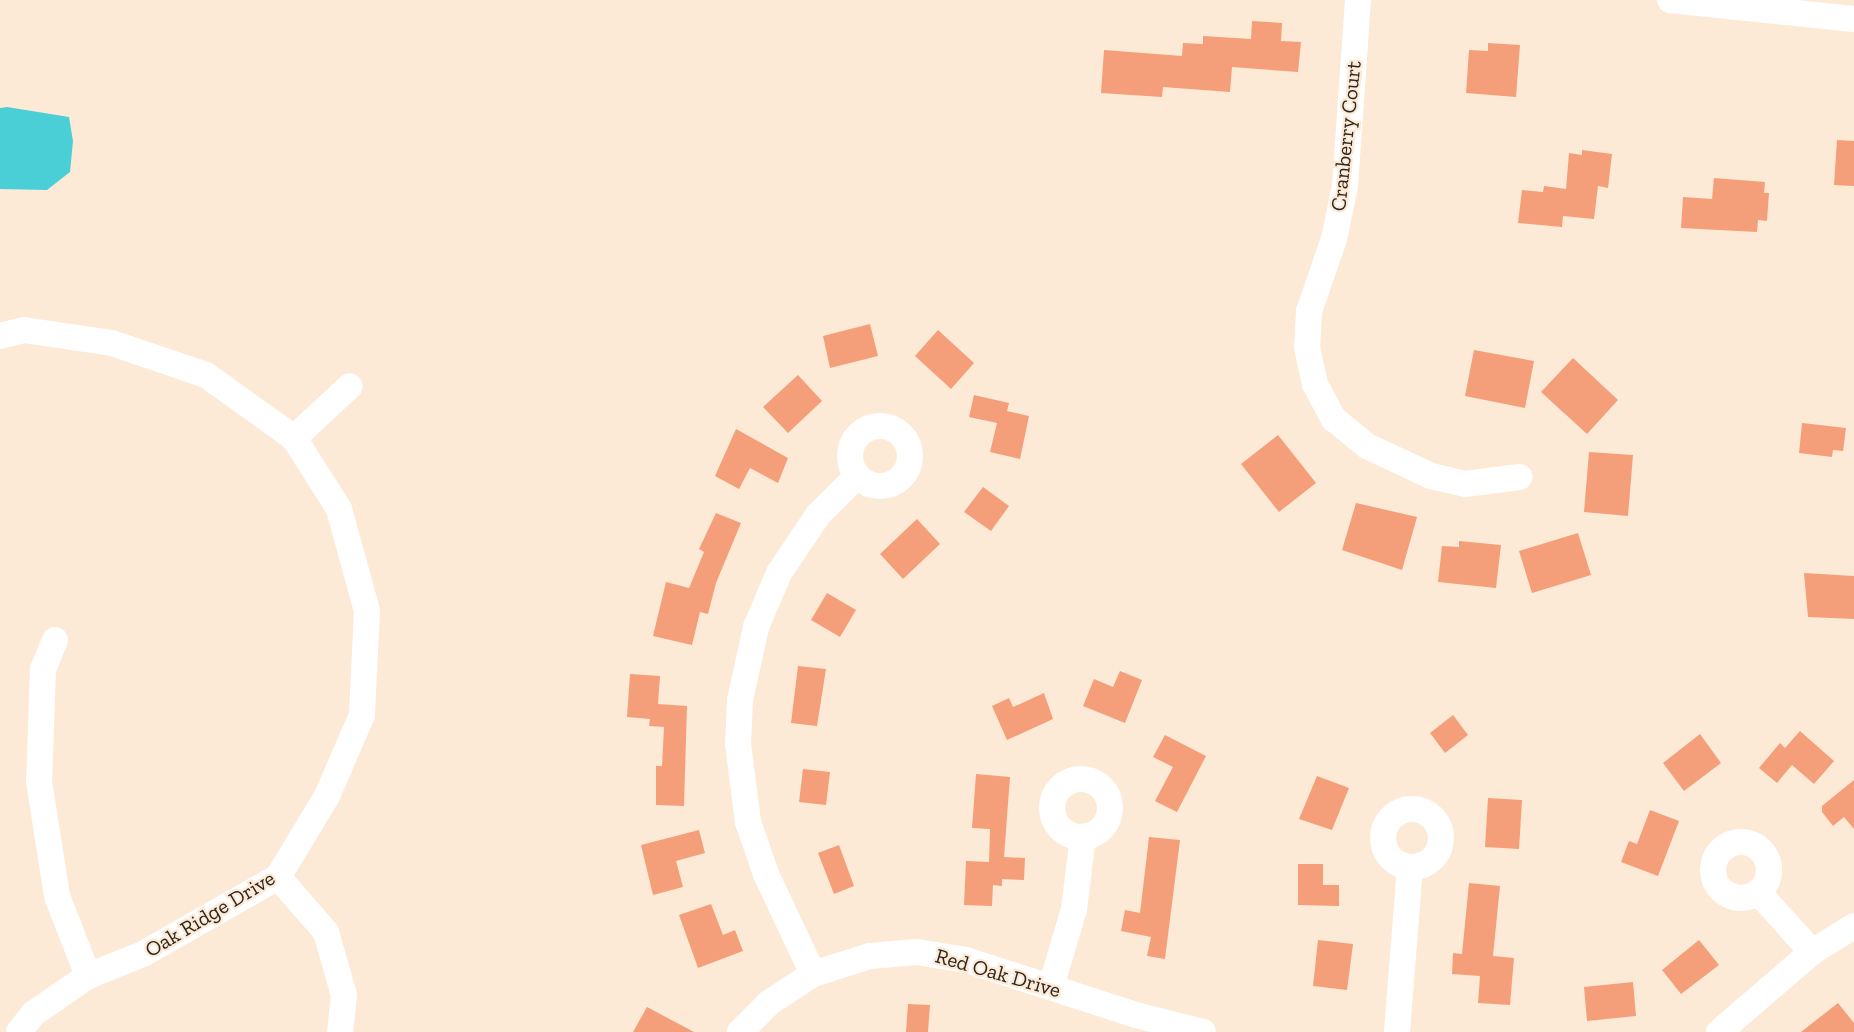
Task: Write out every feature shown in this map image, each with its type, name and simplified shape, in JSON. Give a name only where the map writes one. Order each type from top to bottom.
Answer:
[{"type":"street","name":"Cranberry Court","points":[[1358,0],[1346,186],[1334,238],[1309,311],[1307,347],[1315,384],[1334,419],[1367,446],[1431,476],[1465,484],[1520,477]]},
{"type":"street","points":[[1670,0],[1854,19]]},
{"type":"street","name":"Oak Ridge Drive","points":[[0,336],[24,330],[112,343],[206,375],[294,438],[339,509],[367,611],[362,715],[327,796],[278,877],[143,954],[88,976],[33,1014],[19,1032]]},
{"type":"street","points":[[294,438],[350,386]]},
{"type":"street","points":[[813,974],[766,874],[748,822],[738,744],[740,700],[756,627],[779,573],[818,515],[857,476]]},
{"type":"street","points":[[55,640],[43,669],[39,781],[57,896],[88,976]]},
{"type":"street","points":[[1051,987],[1074,909],[1083,837]]},
{"type":"street","points":[[1396,1032],[1410,868]]},
{"type":"street","points":[[278,877],[326,932],[344,995],[340,1032]]},
{"type":"street","points":[[1758,892],[1812,952]]},
{"type":"street","points":[[1719,1032],[1812,952],[1854,926]]},
{"type":"street","name":"Red Oak Drive","points":[[740,1032],[769,1003],[813,974],[870,956],[917,952],[966,960],[1203,1032]]},
{"type":"water","points":[[7,107],[69,117],[73,141],[70,172],[47,190],[0,189],[0,108]]},
{"type":"building","points":[[1252,21],[1282,23],[1281,41],[1301,42],[1298,72],[1232,67],[1230,92],[1163,87],[1162,97],[1101,93],[1104,50],[1182,56],[1183,43],[1203,44],[1203,36],[1251,39]]},
{"type":"building","points":[[1488,43],[1520,45],[1516,97],[1466,93],[1469,50],[1488,51]]},
{"type":"building","points":[[1837,140],[1854,141],[1854,186],[1834,185]]},
{"type":"building","points":[[1582,150],[1612,154],[1608,188],[1598,186],[1594,219],[1563,216],[1562,227],[1518,223],[1522,190],[1543,192],[1544,186],[1566,189],[1569,153],[1582,155]]},
{"type":"building","points":[[1714,178],[1765,182],[1764,193],[1769,193],[1767,221],[1758,220],[1757,232],[1681,228],[1683,197],[1712,199]]},
{"type":"building","points":[[870,324],[878,356],[830,368],[823,336]]},
{"type":"building","points":[[938,330],[974,363],[951,389],[915,356]]},
{"type":"building","points":[[1474,350],[1534,361],[1525,408],[1465,396]]},
{"type":"building","points":[[1573,358],[1618,400],[1587,434],[1541,392]]},
{"type":"building","points":[[798,375],[822,401],[788,433],[763,407]]},
{"type":"building","points":[[974,395],[1009,403],[1007,411],[1029,416],[1020,459],[990,452],[997,423],[969,417]]},
{"type":"building","points":[[1802,423],[1846,428],[1843,451],[1833,450],[1832,457],[1799,453]]},
{"type":"building","points":[[736,429],[788,458],[778,483],[750,468],[739,489],[715,476]]},
{"type":"building","points":[[1278,435],[1316,483],[1279,512],[1241,464]]},
{"type":"building","points":[[1589,452],[1633,455],[1628,516],[1584,512]]},
{"type":"building","points":[[983,487],[1009,506],[991,531],[964,512]]},
{"type":"building","points":[[1356,503],[1417,517],[1402,570],[1342,550]]},
{"type":"building","points":[[716,513],[741,523],[716,583],[708,614],[700,612],[692,645],[653,636],[666,582],[689,588],[704,552],[699,549]]},
{"type":"building","points":[[917,519],[940,544],[903,579],[880,554]]},
{"type":"building","points":[[1578,533],[1591,575],[1532,593],[1519,551]]},
{"type":"building","points":[[1459,541],[1501,545],[1496,588],[1438,582],[1442,546],[1459,547]]},
{"type":"building","points":[[1804,573],[1854,576],[1854,619],[1808,617]]},
{"type":"building","points":[[827,593],[856,610],[840,637],[811,620]]},
{"type":"building","points":[[798,666],[826,669],[817,726],[791,723]]},
{"type":"building","points":[[1120,671],[1142,680],[1125,723],[1083,706],[1094,679],[1113,687]]},
{"type":"building","points":[[630,674],[660,676],[658,704],[687,706],[684,806],[656,805],[656,766],[662,766],[664,727],[649,726],[650,719],[627,717]]},
{"type":"building","points":[[1044,693],[1053,719],[1007,740],[992,706],[1009,698],[1013,707]]},
{"type":"building","points":[[1453,715],[1468,735],[1445,753],[1430,733]]},
{"type":"building","points":[[1800,731],[1834,761],[1814,784],[1792,765],[1777,783],[1759,768],[1780,743],[1785,748]]},
{"type":"building","points":[[1700,734],[1721,763],[1684,791],[1663,763]]},
{"type":"building","points":[[1165,735],[1206,756],[1177,812],[1155,801],[1173,767],[1153,757]]},
{"type":"building","points":[[803,769],[830,772],[826,805],[799,802]]},
{"type":"building","points":[[976,774],[1010,777],[1004,857],[1025,858],[1024,880],[1002,879],[1002,886],[993,885],[992,906],[964,905],[966,861],[989,862],[990,829],[972,828]]},
{"type":"building","points":[[1317,776],[1349,788],[1332,830],[1299,819]]},
{"type":"building","points":[[1854,780],[1854,829],[1844,817],[1833,826],[1822,812],[1822,806]]},
{"type":"building","points":[[1488,798],[1522,800],[1519,849],[1485,847]]},
{"type":"building","points":[[1650,810],[1679,821],[1658,876],[1621,862],[1629,841],[1637,844]]},
{"type":"building","points":[[699,830],[705,853],[676,861],[683,887],[653,895],[641,845]]},
{"type":"building","points":[[1149,837],[1180,840],[1165,959],[1147,956],[1151,937],[1121,931],[1125,910],[1140,913]]},
{"type":"building","points":[[839,845],[854,886],[834,894],[818,853]]},
{"type":"building","points":[[1298,864],[1323,864],[1323,885],[1339,885],[1339,906],[1298,905]]},
{"type":"building","points":[[1469,883],[1500,886],[1493,956],[1514,958],[1510,1005],[1478,1003],[1480,976],[1452,974],[1453,953],[1462,954]]},
{"type":"building","points":[[711,904],[723,935],[735,930],[743,951],[698,968],[679,915]]},
{"type":"building","points":[[1318,940],[1353,944],[1347,990],[1313,986]]},
{"type":"building","points":[[1699,940],[1719,965],[1681,994],[1662,970]]},
{"type":"building","points":[[1633,982],[1636,1016],[1587,1021],[1584,987]]},
{"type":"building","points":[[1838,1003],[1854,1023],[1854,1032],[1801,1032]]},
{"type":"building","points":[[908,1004],[930,1005],[928,1032],[906,1032]]},
{"type":"building","points":[[647,1007],[694,1032],[633,1032]]}]
